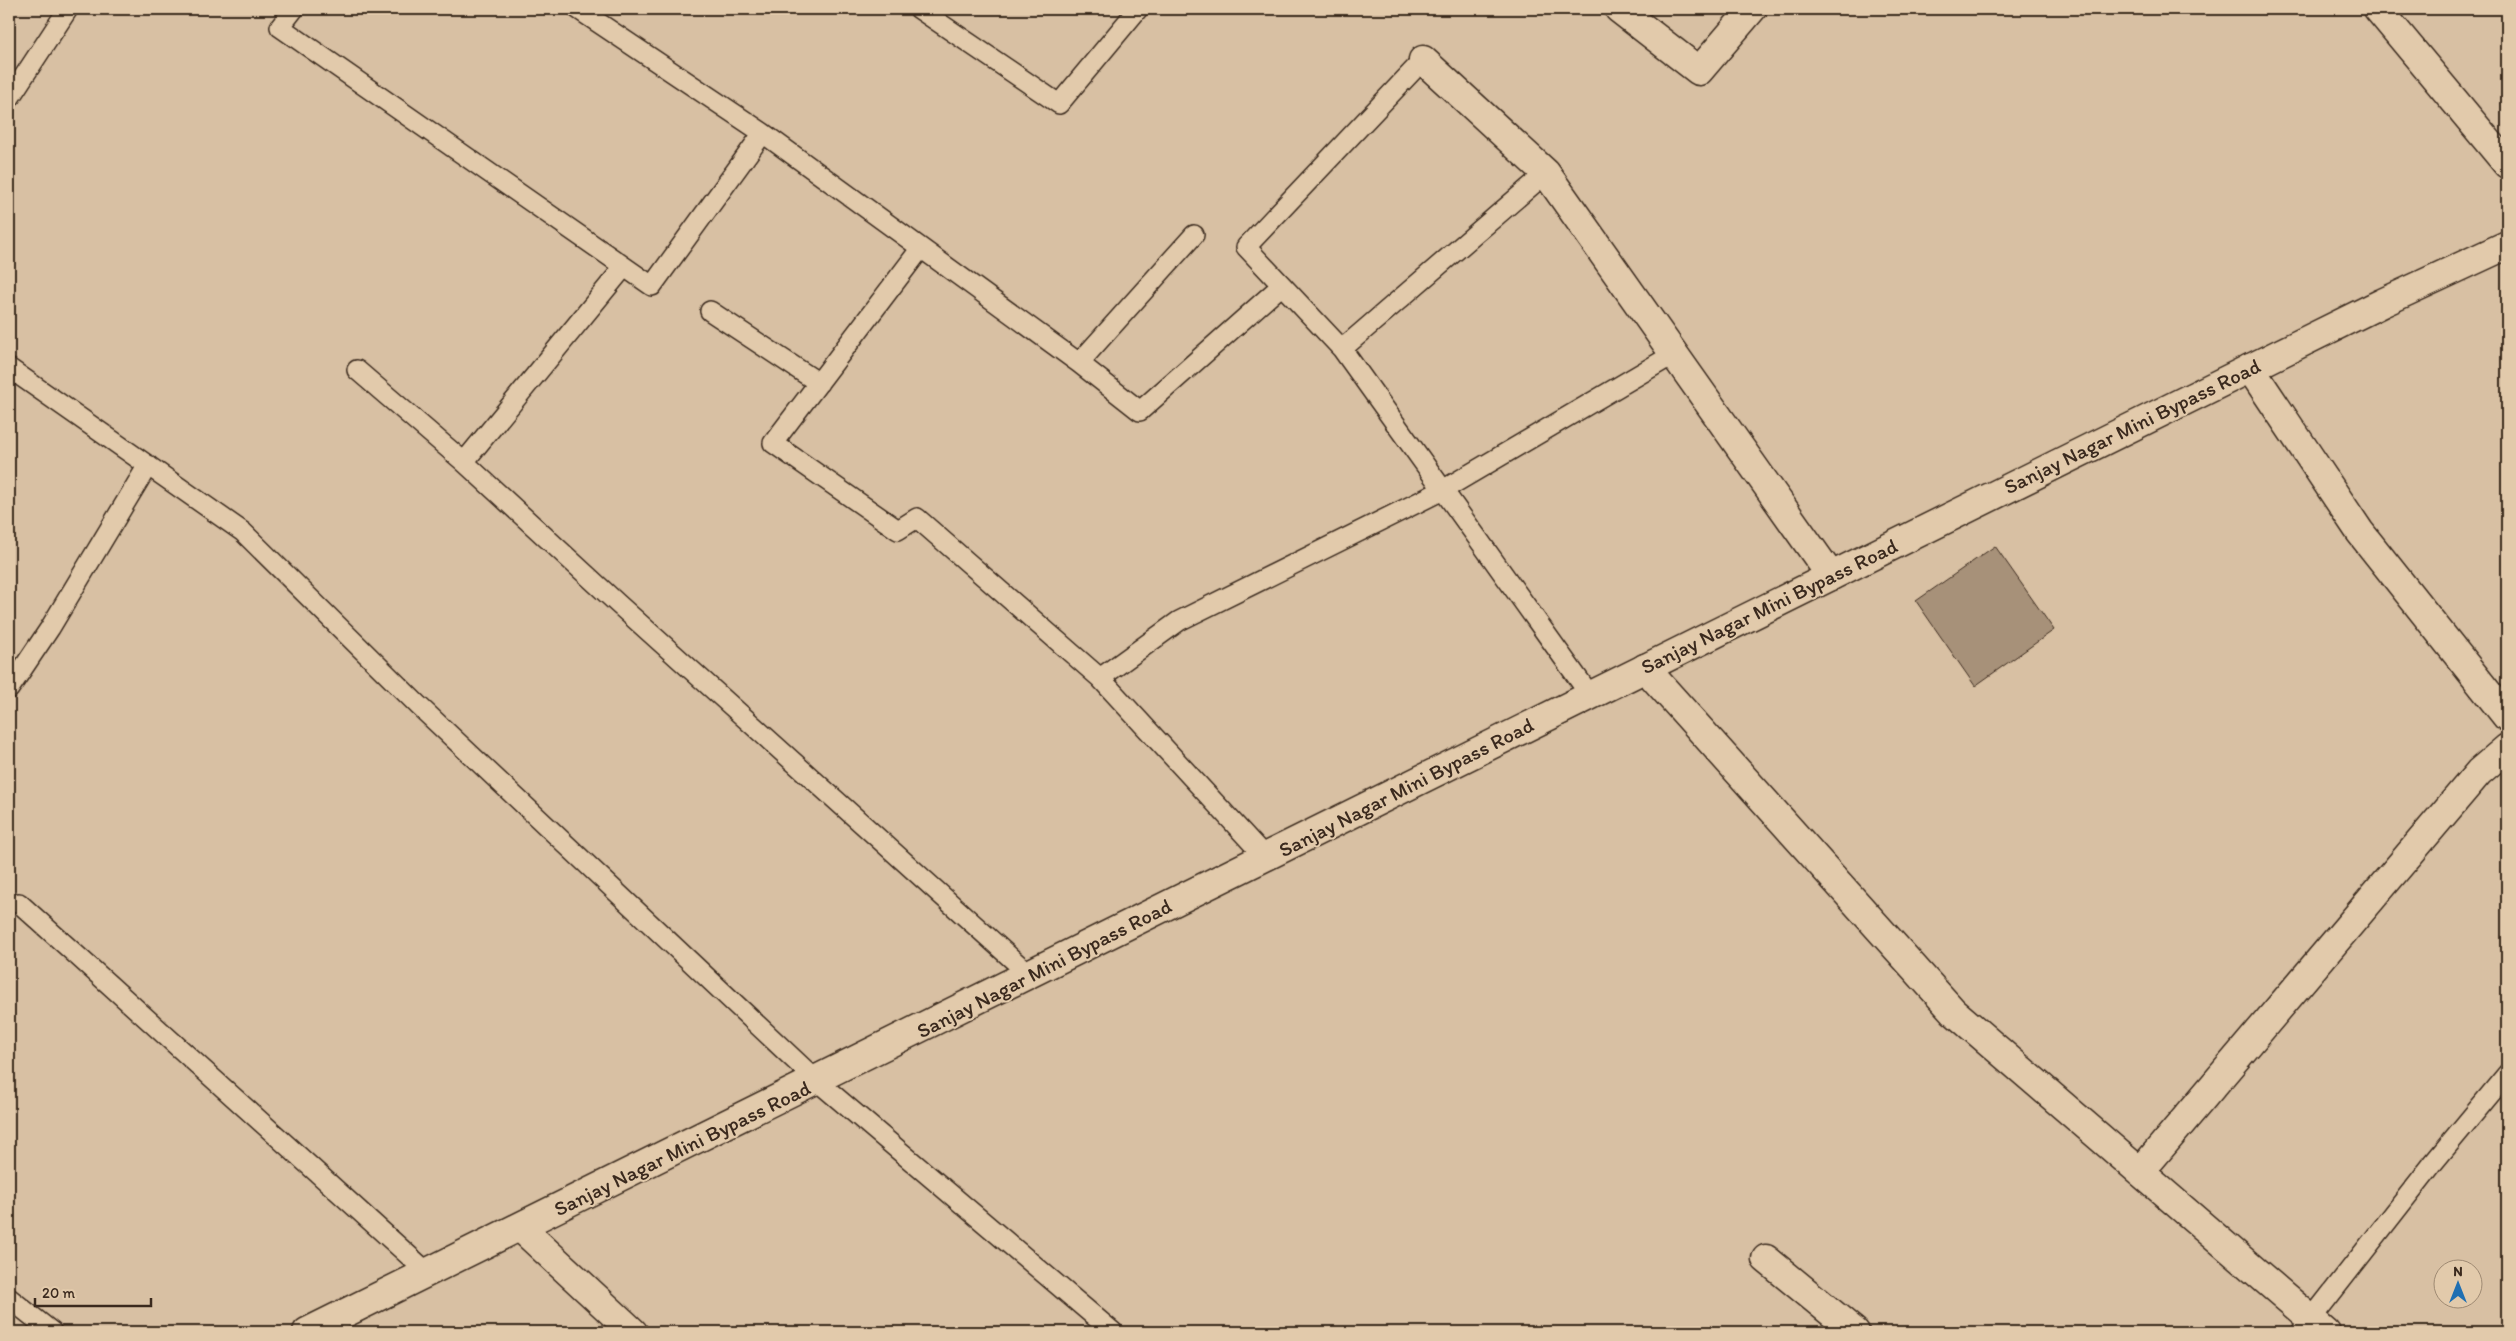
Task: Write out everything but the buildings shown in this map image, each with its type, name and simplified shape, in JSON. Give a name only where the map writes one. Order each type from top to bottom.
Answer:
[{"type":"street","points":[[1619,9],[1699,71],[1752,9]]},
{"type":"street","points":[[2378,9],[2507,164]]},
{"type":"street","points":[[1423,60],[1546,173],[1831,576]]},
{"type":"street","name":"Sanjay Nagar Mini Bypass Road","points":[[307,1332],[521,1228],[2250,368],[2382,303],[2507,245]]},
{"type":"street","points":[[2250,368],[2360,532],[2507,717]]},
{"type":"street","points":[[1645,668],[1953,1011],[2140,1172],[2313,1328]]},
{"type":"street","points":[[2140,1172],[2479,772],[2507,748]]},
{"type":"street","points":[[521,1228],[633,1332]]},
{"type":"street","points":[[1766,1259],[1855,1332]]},
{"type":"lane","points":[[9,99],[68,9]]},
{"type":"lane","points":[[294,9],[280,28],[652,286],[763,133]]},
{"type":"lane","points":[[920,9],[1059,104],[1138,9]]},
{"type":"lane","points":[[585,10],[763,133],[1079,363],[1140,411],[1282,285]]},
{"type":"lane","points":[[1423,60],[1246,247],[1342,349],[1441,491],[1590,695]]},
{"type":"lane","points":[[1342,349],[1546,173]]},
{"type":"lane","points":[[1079,363],[1194,235]]},
{"type":"lane","points":[[921,248],[773,443],[898,530],[917,518],[1100,678],[1265,857]]},
{"type":"lane","points":[[464,462],[624,267]]},
{"type":"lane","points":[[710,310],[818,383]]},
{"type":"lane","points":[[1100,678],[1179,621],[1441,491],[1674,354]]},
{"type":"lane","points":[[9,368],[243,532],[418,705],[817,1081],[1113,1332]]},
{"type":"lane","points":[[357,370],[464,462],[625,610],[1030,975]]},
{"type":"lane","points":[[9,689],[50,628],[148,465]]},
{"type":"lane","points":[[19,902],[428,1273]]},
{"type":"lane","points":[[2313,1328],[2434,1162],[2507,1074]]},
{"type":"lane","points":[[9,1298],[52,1332]]}]
